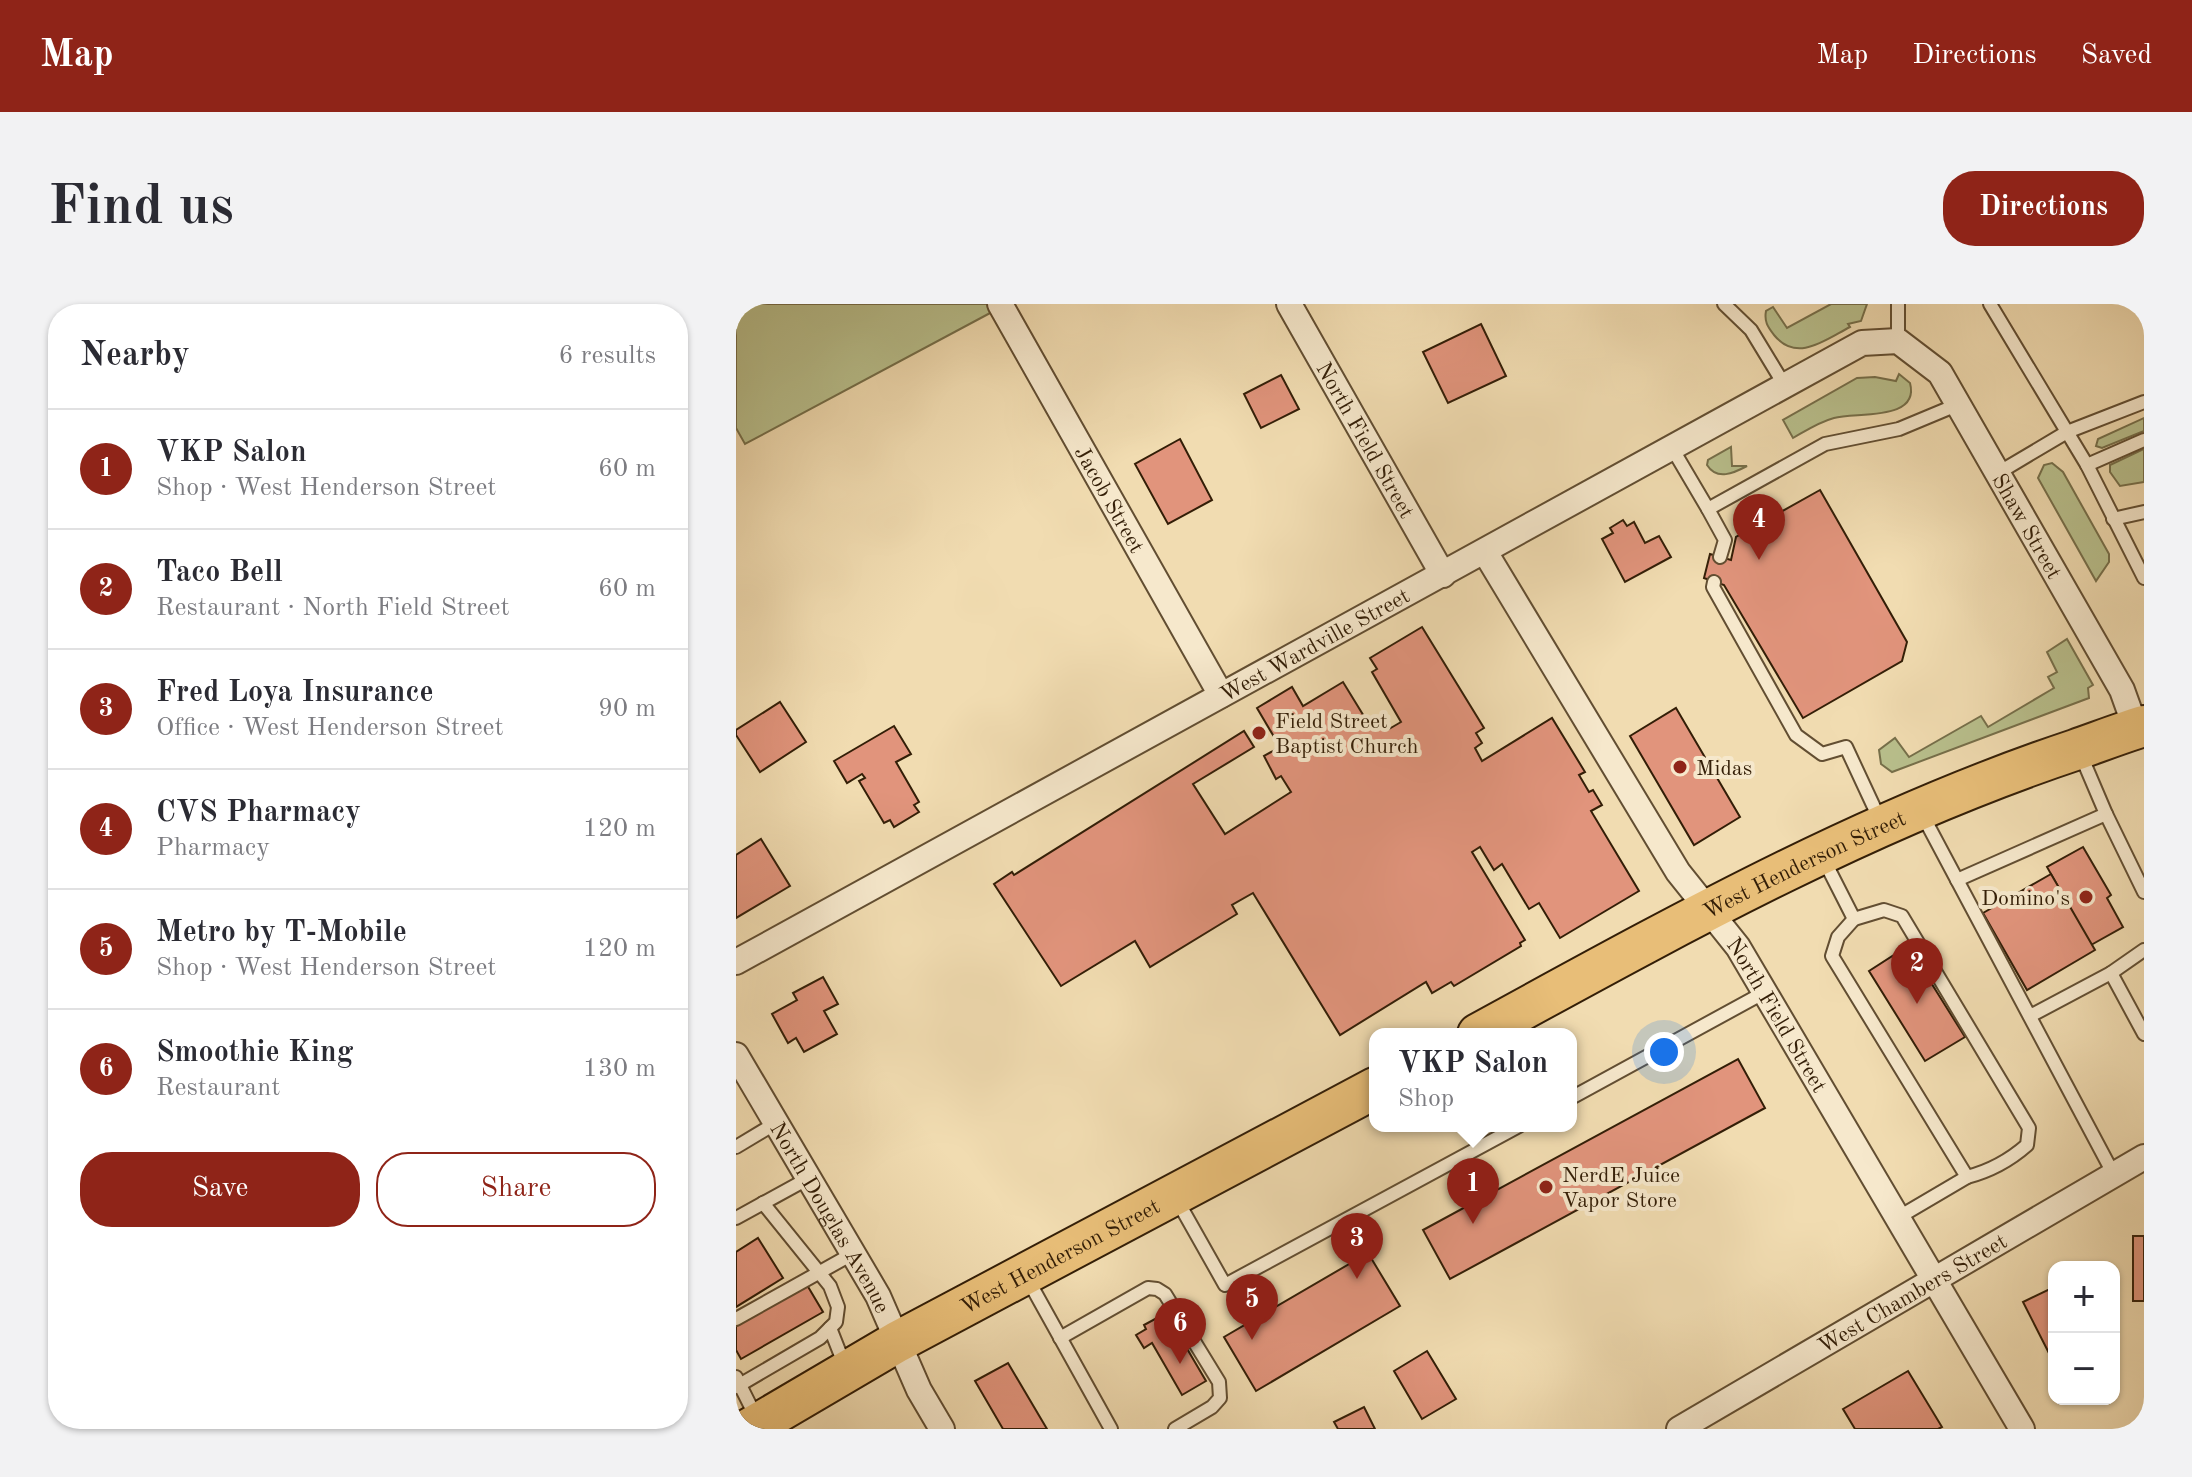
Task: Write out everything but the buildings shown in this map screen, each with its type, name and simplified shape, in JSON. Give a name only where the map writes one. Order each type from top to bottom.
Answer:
[{"type":"main road","name":"West Henderson Street","points":[[1489,1028],[1709,908],[1882,824],[1969,786],[2140,727]]},
{"type":"main road","name":"West Henderson Street","points":[[754,1426],[897,1342],[1369,1091]]},
{"type":"street","name":"Jacob Street","points":[[1000,304],[1221,695]]},
{"type":"street","name":"North Field Street","points":[[1289,304],[1443,575]]},
{"type":"street","name":"West Wardville Street","points":[[736,962],[1862,343],[1898,341]]},
{"type":"street","name":"Shaw Street","points":[[1898,341],[1940,373],[2122,690],[2140,727]]},
{"type":"street","name":"North Field Street","points":[[1485,552],[1678,872],[1738,947],[2022,1429]]},
{"type":"street","name":"North Douglas Avenue","points":[[736,1055],[878,1296],[919,1390],[942,1429]]},
{"type":"street","name":"West Chambers Street","points":[[1679,1429],[2144,1157]]},
{"type":"lane","points":[[1724,304],[1751,330],[1785,386]]},
{"type":"lane","points":[[1735,313],[1748,304]]},
{"type":"lane","points":[[1898,304],[1898,341]]},
{"type":"lane","points":[[1990,304],[2087,465],[2144,578]]},
{"type":"lane","points":[[1998,473],[2067,432],[2144,402]]},
{"type":"lane","points":[[1708,509],[1825,444],[1899,429],[1959,404]]},
{"type":"lane","points":[[2087,465],[2144,440]]},
{"type":"lane","points":[[1672,448],[1725,540],[1720,557]]},
{"type":"lane","points":[[2113,519],[2144,512]]},
{"type":"lane","points":[[1714,582],[1713,587],[1796,735],[1822,754],[1846,747],[1882,824]]},
{"type":"lane","points":[[2078,749],[2144,892]]},
{"type":"lane","points":[[1919,808],[2113,1173]]},
{"type":"lane","points":[[1957,880],[2106,814]]},
{"type":"lane","points":[[1821,854],[1854,919]]},
{"type":"lane","points":[[1899,1217],[1967,1177],[1984,1172],[2016,1155],[2027,1145],[2029,1128],[1902,916],[1884,910],[1854,919],[1838,937],[1832,956],[1967,1177]]},
{"type":"lane","points":[[2030,1016],[2111,973],[2144,950]]},
{"type":"lane","points":[[2111,973],[2144,1034]]},
{"type":"lane","points":[[1577,1095],[1765,992]]},
{"type":"lane","points":[[736,1147],[776,1123]]},
{"type":"lane","points":[[1175,1196],[1225,1285],[1508,1132]]},
{"type":"lane","points":[[736,1218],[809,1178]]},
{"type":"lane","points":[[754,1426],[737,1383],[820,1338],[836,1322],[838,1307],[830,1286],[763,1203]]},
{"type":"lane","points":[[736,1319],[854,1253]]},
{"type":"lane","points":[[1025,1275],[1111,1429]]},
{"type":"lane","points":[[1060,1338],[1148,1288],[1165,1294],[1219,1382],[1220,1398],[1212,1407],[1175,1429]]},
{"type":"lane","points":[[830,1328],[848,1372]]},
{"type":"green space","points":[[736,304],[987,304],[992,312],[745,444],[736,428]]},
{"type":"green space","points":[[1831,304],[1867,304],[1861,321],[1848,324],[1850,327],[1821,343],[1802,348],[1783,343],[1766,321],[1766,311],[1773,307],[1787,328]]},
{"type":"green space","points":[[1899,374],[1910,383],[1911,395],[1906,404],[1897,409],[1834,418],[1793,438],[1783,420],[1857,378],[1896,381]]},
{"type":"green space","points":[[2144,418],[2144,431],[2102,448],[2096,446],[2098,439]]},
{"type":"green space","points":[[1731,447],[1732,466],[1747,466],[1726,474],[1711,470],[1708,460]]},
{"type":"green space","points":[[2144,449],[2144,482],[2120,486],[2110,472],[2110,465]]},
{"type":"green space","points":[[2052,463],[2063,472],[2109,554],[2109,562],[2096,581],[2038,478],[2044,465]]},
{"type":"green space","points":[[2067,639],[2093,685],[2088,688],[2089,698],[1892,772],[1881,764],[1879,750],[1895,738],[1909,757],[1981,716],[1988,727],[2054,688],[2048,677],[2057,672],[2047,652]]},
{"type":"place","name":"CVS Pharmacy","points":[[1759,560]]},
{"type":"place","name":"Field Street Baptist Church","points":[[1259,733]]},
{"type":"place","name":"Midas","points":[[1680,767]]},
{"type":"place","name":"Domino's","points":[[2086,897]]},
{"type":"place","name":"Taco Bell","points":[[1917,1004]]},
{"type":"place","name":"NerdE Juice Vapor Store","points":[[1546,1187]]},
{"type":"place","name":"VKP Salon","points":[[1473,1224]]},
{"type":"place","name":"Fred Loya Insurance","points":[[1357,1279]]},
{"type":"place","name":"Metro by T-Mobile","points":[[1252,1340]]},
{"type":"place","name":"Smoothie King","points":[[1180,1364]]}]
